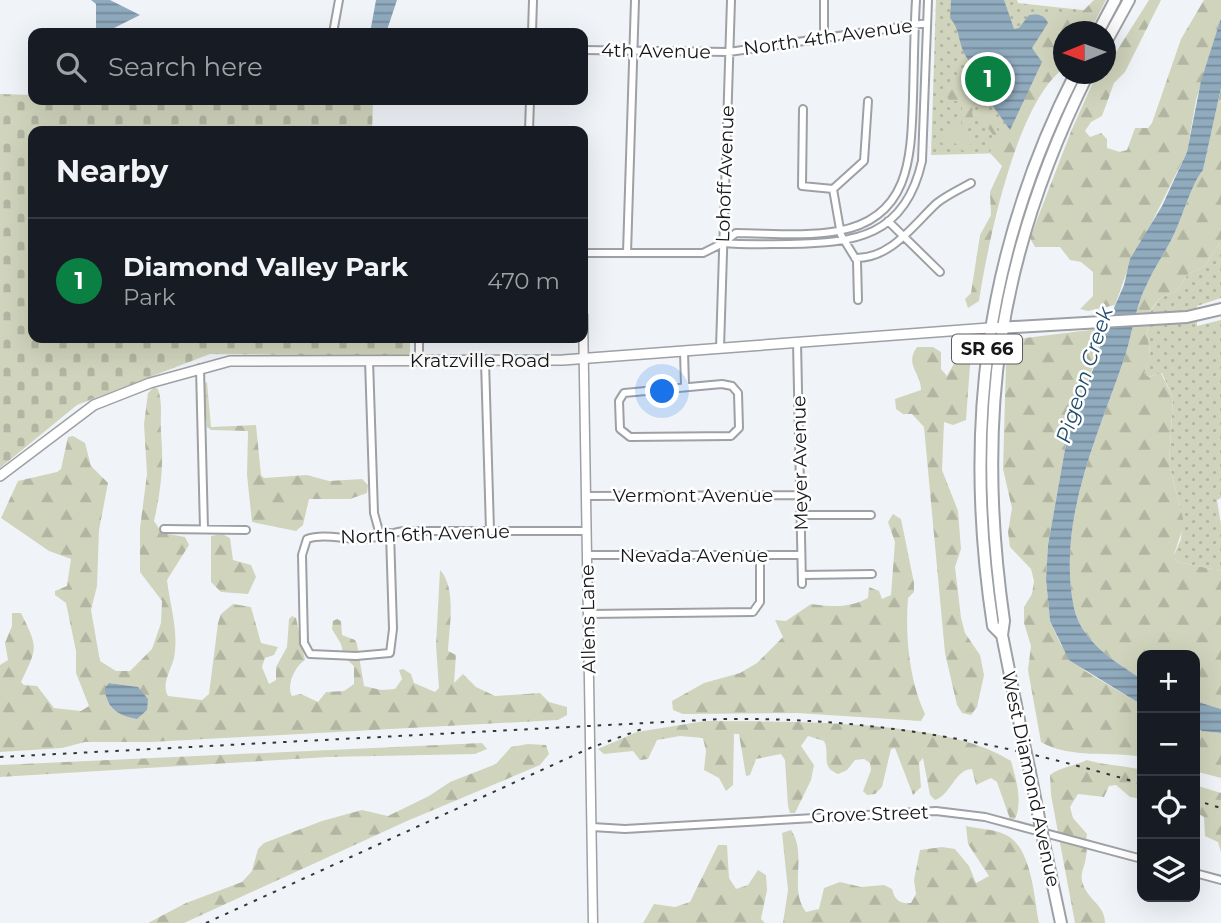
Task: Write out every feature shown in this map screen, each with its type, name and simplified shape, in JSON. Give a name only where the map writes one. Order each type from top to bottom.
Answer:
[{"type":"main road","points":[[1104,21],[1115,0]]},
{"type":"main road","points":[[1116,23],[1129,0]]},
{"type":"main road","name":"West Diamond Avenue","points":[[1002,635],[993,626],[979,495],[981,399],[989,328],[1001,271],[1026,185],[1044,138],[1070,84]]},
{"type":"main road","name":"West Diamond Avenue","points":[[1061,923],[1002,635],[1004,621],[995,553],[990,467],[993,389],[1002,327],[1033,203],[1054,146],[1083,84]]},
{"type":"main road","points":[[989,328],[1205,314],[1221,309]]},
{"type":"main road","name":"Kratzville Road","points":[[0,475],[94,405],[200,368],[243,360],[583,359],[989,328]]},
{"type":"street","points":[[334,28],[339,0]]},
{"type":"street","points":[[532,28],[533,0]]},
{"type":"street","points":[[627,253],[635,0]]},
{"type":"street","name":"Lohoff Avenue","points":[[720,348],[731,0]]},
{"type":"street","points":[[824,0],[824,37]]},
{"type":"street","points":[[588,253],[704,253],[736,233],[840,231],[866,222],[880,212],[900,190],[907,173],[911,148],[916,0]]},
{"type":"street","points":[[723,243],[845,242],[872,233],[888,221],[910,196],[922,162],[928,0]]},
{"type":"street","name":"North 4th Avenue","points":[[729,52],[927,23]]},
{"type":"street","name":"4th Avenue","points":[[588,50],[729,52]]},
{"type":"street","points":[[803,109],[802,186],[832,188],[864,161],[868,101]]},
{"type":"street","points":[[529,126],[530,105]]},
{"type":"street","points":[[855,258],[877,255],[903,237],[940,201],[971,183]]},
{"type":"street","points":[[832,188],[840,231],[855,258],[858,300]]},
{"type":"street","points":[[888,221],[940,272]]},
{"type":"street","name":"Meyer Avenue","points":[[797,342],[802,584]]},
{"type":"street","points":[[418,343],[419,360]]},
{"type":"street","name":"Allens Lane","points":[[583,343],[593,923]]},
{"type":"street","points":[[684,351],[685,386]]},
{"type":"street","points":[[369,360],[374,513],[380,535]]},
{"type":"street","points":[[485,361],[490,530]]},
{"type":"street","points":[[200,368],[204,529]]},
{"type":"street","points":[[727,384],[736,388],[739,423],[734,435],[630,437],[621,431],[619,401],[624,393],[685,386],[727,384]]},
{"type":"street","name":"Vermont Avenue","points":[[586,496],[800,495]]},
{"type":"street","name":"Vermont Avenue","points":[[800,515],[871,515]]},
{"type":"street","points":[[164,529],[246,530]]},
{"type":"street","name":"North 6th Avenue","points":[[390,533],[391,650],[385,655],[313,655],[307,651],[304,643],[302,555],[307,539],[367,539],[390,533],[490,530],[587,531]]},
{"type":"street","name":"Nevada Avenue","points":[[587,555],[801,555]]},
{"type":"street","points":[[588,614],[751,613],[758,608],[760,555]]},
{"type":"street","points":[[802,575],[872,574]]},
{"type":"street","name":"Grove Street","points":[[592,827],[625,829],[936,811],[985,817],[1137,858]]},
{"type":"street","points":[[1200,874],[1221,880]]},
{"type":"green space","points":[[936,0],[1017,0],[1018,3],[1091,11],[1078,21],[1053,21],[1053,55],[1006,153],[931,155]]},
{"type":"green space","points":[[1094,0],[1106,0],[1095,21],[1053,21],[1053,80],[1031,112],[1018,142],[997,211],[979,301],[968,308],[965,299],[971,293],[980,235],[991,215],[990,192],[1002,166],[990,153],[993,135],[980,117],[980,107],[976,105],[972,112],[974,123],[965,127],[962,123],[962,102],[949,100],[944,92],[945,88],[963,83],[984,106],[999,134],[1004,135],[1010,129],[1040,59],[1032,48],[1047,23],[1046,19],[1050,14],[1067,13],[1074,20]]},
{"type":"green space","points":[[1149,0],[1161,0],[1125,72],[1116,81],[1116,52]]},
{"type":"green space","points":[[1204,0],[1221,0],[1221,18],[1196,100],[1187,152],[1126,274],[1115,305],[1088,311],[1080,309],[1093,296],[1093,272],[1081,262],[1070,260],[1060,247],[1035,247],[1030,238],[1092,84],[1114,84],[1102,116],[1091,122],[1085,131],[1090,137],[1101,133],[1107,139],[1107,148],[1120,152],[1127,150],[1135,128],[1148,128],[1152,123],[1181,39]]},
{"type":"green space","points":[[1221,88],[1221,241],[1205,266],[1188,274],[1177,290],[1160,298],[1150,311],[1147,327],[1150,356],[1144,374],[1149,377],[1161,373],[1173,398],[1169,464],[1183,518],[1183,528],[1173,557],[1178,562],[1221,571],[1221,709],[1200,703],[1200,650],[1137,650],[1137,676],[1101,650],[1078,620],[1070,576],[1075,514],[1090,453],[1125,355],[1143,294],[1172,239],[1191,191],[1203,170]]},
{"type":"green space","points":[[0,94],[28,95],[28,105],[373,105],[372,126],[28,126],[28,343],[410,343],[410,356],[210,354],[77,405],[0,468]]},
{"type":"green space","points":[[956,122],[974,141],[963,151],[955,143],[948,149],[938,139]]},
{"type":"green space","points":[[1221,241],[1221,298],[1197,306],[1197,326],[1221,320],[1221,498],[1217,500],[1221,525],[1221,571],[1178,562],[1173,557],[1181,539],[1183,518],[1169,464],[1173,398],[1162,373],[1148,377],[1144,374],[1150,355],[1147,327],[1150,312],[1160,298],[1177,290],[1188,274],[1205,266]]},
{"type":"green space","points":[[1098,329],[1104,331],[1067,438],[1048,545],[1046,579],[1050,621],[1061,645],[1085,671],[1137,702],[1137,756],[1078,753],[1041,742],[1028,670],[1031,646],[1024,623],[1024,607],[1032,594],[1034,581],[1031,569],[1010,547],[1008,532],[1012,508],[1003,469],[1006,365],[1017,339]]},
{"type":"green space","points":[[964,346],[971,352],[966,420],[953,425],[944,422],[942,470],[958,511],[961,549],[955,567],[961,618],[965,633],[980,655],[984,675],[977,707],[971,715],[962,713],[957,705],[945,653],[924,427],[912,414],[903,414],[896,409],[895,399],[921,390],[912,359],[917,347],[933,347],[941,352],[941,369],[947,376]]},
{"type":"green space","points":[[207,382],[211,427],[256,425],[261,475],[264,478],[307,475],[329,481],[362,479],[368,485],[367,493],[350,499],[309,499],[303,525],[296,531],[252,522],[247,475],[248,431],[211,430],[207,427],[203,384]]},
{"type":"green space","points":[[154,387],[158,389],[161,405],[162,467],[154,521],[162,533],[185,537],[189,545],[167,580],[175,638],[174,658],[166,682],[168,696],[202,700],[209,694],[218,623],[221,614],[233,604],[251,607],[261,643],[278,647],[274,655],[265,658],[262,667],[269,684],[276,680],[276,667],[287,647],[289,619],[292,616],[296,618],[305,660],[292,676],[292,696],[301,694],[318,702],[326,692],[344,691],[354,684],[354,666],[344,657],[341,644],[332,629],[333,621],[337,619],[341,621],[342,635],[355,640],[357,644],[364,686],[381,690],[395,689],[402,679],[399,670],[403,669],[411,674],[414,683],[435,692],[439,688],[436,645],[440,570],[449,587],[448,651],[456,655],[454,683],[463,674],[476,687],[495,696],[540,693],[549,702],[567,707],[567,715],[558,720],[151,742],[85,742],[62,748],[0,752],[0,665],[8,660],[5,643],[12,626],[12,613],[21,613],[31,633],[34,647],[21,682],[24,685],[37,686],[54,708],[81,711],[89,706],[76,673],[76,651],[66,603],[55,595],[55,591],[67,586],[71,559],[49,551],[1,518],[18,481],[61,469],[68,437],[73,436],[85,443],[91,466],[108,483],[99,530],[97,586],[91,610],[100,661],[116,671],[130,671],[152,649],[161,623],[162,601],[140,572],[140,528],[147,474],[144,424],[148,393]],"holes":[[[109,683],[137,687],[148,699],[115,711],[109,705]]]},
{"type":"green space","points":[[893,514],[901,519],[914,583],[914,592],[908,598],[907,627],[915,687],[925,714],[921,721],[797,713],[683,714],[673,710],[672,701],[704,683],[740,673],[757,663],[783,637],[775,620],[786,621],[811,604],[854,604],[868,598],[869,587],[879,591],[882,599],[891,595],[895,542],[888,522]]},
{"type":"green space","points":[[222,534],[230,538],[233,560],[251,565],[256,577],[248,594],[221,592],[211,582],[211,536]]},
{"type":"green space","points":[[705,721],[864,725],[947,737],[982,747],[1011,761],[1018,790],[1015,819],[1010,819],[997,782],[991,778],[976,785],[972,769],[961,773],[945,793],[935,800],[930,795],[923,758],[919,763],[921,787],[913,795],[895,748],[891,749],[882,787],[875,794],[867,795],[863,791],[871,770],[870,763],[864,759],[855,760],[847,770],[838,774],[827,764],[824,741],[808,736],[801,746],[814,765],[811,780],[795,813],[790,813],[788,806],[785,760],[781,754],[756,759],[750,775],[746,776],[739,734],[734,734],[733,785],[726,791],[719,778],[704,770],[706,751],[703,738],[680,736],[657,740],[648,759],[640,760],[633,751],[604,754],[598,749],[637,732]]},
{"type":"green space","points":[[1200,729],[1221,733],[1221,778],[1200,772]]},
{"type":"green space","points":[[482,743],[487,749],[475,754],[328,757],[0,777],[0,765]]},
{"type":"green space","points":[[546,745],[549,754],[540,765],[407,821],[184,923],[148,923],[186,903],[242,882],[252,871],[258,849],[264,843],[322,821],[362,810],[388,816],[429,796],[450,782],[496,764],[511,747]]},
{"type":"green space","points":[[1087,760],[1137,769],[1137,798],[1130,797],[1116,785],[1109,786],[1104,797],[1078,794],[1070,807],[1073,818],[1087,834],[1083,884],[1102,912],[1105,923],[1075,923],[1051,795],[1050,775]]},
{"type":"green space","points":[[1200,787],[1221,793],[1221,852],[1218,842],[1205,836],[1204,817],[1200,815]]},
{"type":"green space","points":[[966,826],[1004,834],[1021,849],[1030,873],[1039,923],[783,923],[788,890],[782,833],[791,830],[796,840],[798,893],[806,912],[819,909],[824,888],[840,882],[861,887],[884,885],[892,889],[898,901],[911,903],[916,894],[914,880],[920,850],[942,847],[955,849],[969,866],[976,883],[989,876],[968,844]]},
{"type":"green space","points":[[718,845],[727,845],[729,878],[736,889],[748,885],[758,870],[766,875],[767,890],[761,919],[765,923],[643,923],[654,904],[675,907],[690,902]]},
{"type":"water","points":[[91,0],[110,0],[140,15],[114,28],[96,28],[96,4]]},
{"type":"water","points":[[376,0],[397,0],[388,28],[371,28]]},
{"type":"water","points":[[951,0],[1004,0],[1014,29],[1019,28],[1029,15],[1040,15],[1048,23],[1032,48],[1042,62],[1010,130],[979,87],[972,85],[970,79],[976,75],[950,18]]},
{"type":"water","points":[[1221,18],[1221,88],[1203,170],[1139,304],[1125,355],[1081,484],[1071,545],[1070,576],[1078,620],[1101,650],[1137,676],[1137,702],[1069,660],[1050,621],[1046,579],[1048,545],[1067,438],[1097,359],[1104,331],[1124,285],[1130,259],[1162,206],[1187,152],[1201,81]]},
{"type":"water","points":[[109,683],[138,687],[148,699],[147,710],[137,719],[114,710],[106,695],[105,688]]},
{"type":"water","points":[[1200,703],[1221,709],[1221,733],[1202,731]]},
{"type":"railway","points":[[0,757],[722,719],[777,719],[883,728],[986,744],[1137,783]]},
{"type":"railway","points":[[206,923],[590,748],[642,729]]},
{"type":"railway","points":[[1200,802],[1221,808]]},
{"type":"place","name":"Diamond Valley Park","points":[[988,79]]},
{"type":"water label","name":"Pigeon Creek","points":[[1084,375]]}]
